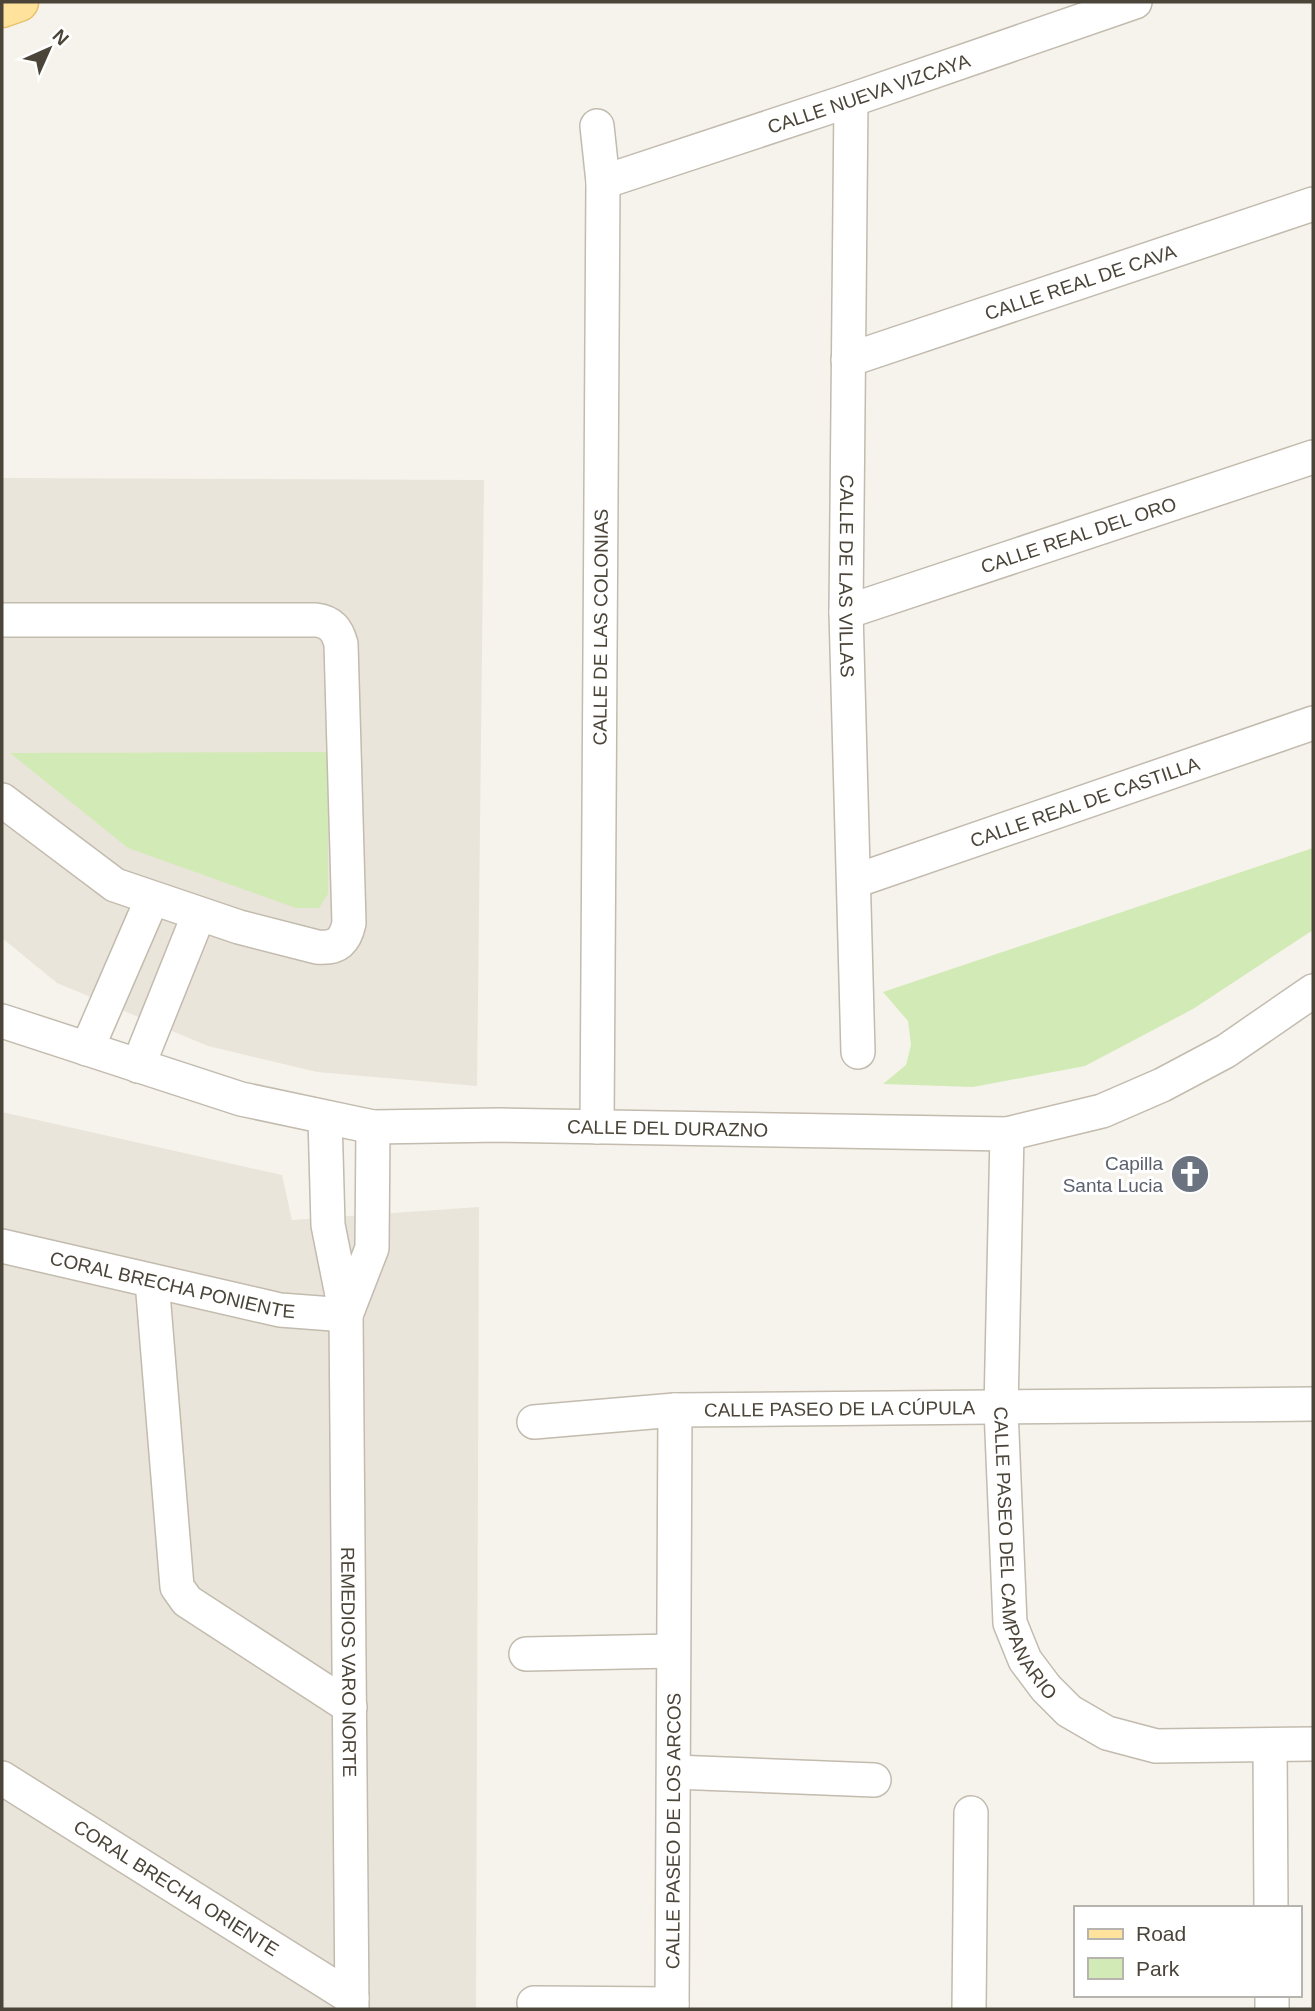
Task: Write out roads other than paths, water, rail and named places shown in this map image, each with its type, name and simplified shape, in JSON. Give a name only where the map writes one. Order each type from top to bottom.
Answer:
[{"type":"main road","points":[[2,8],[19,2]]},
{"type":"street","name":"CALLE NUEVA VIZCAYA","points":[[603,182],[1135,2]]},
{"type":"street","name":"CALLE DE LAS VILLAS","points":[[851,100],[846,612],[859,1052]]},
{"type":"street","name":"CALLE DE LAS COLONIAS","points":[[597,126],[603,182],[597,1127]]},
{"type":"street","name":"CALLE REAL DE CAVA","points":[[848,360],[1313,204]]},
{"type":"street","name":"CALLE REAL DEL ORO","points":[[846,612],[1313,457]]},
{"type":"street","points":[[2,620],[316,620],[334,627],[341,644],[349,923],[346,934],[339,944],[328,948],[317,947],[200,914],[115,885],[2,800]]},
{"type":"street","name":"CALLE REAL DE CASTILLA","points":[[855,881],[1313,723]]},
{"type":"street","points":[[87,1049],[152,899]]},
{"type":"street","points":[[138,1066],[200,914]]},
{"type":"street","name":"CALLE DEL DURAZNO","points":[[2,1021],[241,1099],[373,1126],[1007,1134],[1102,1111],[1162,1085],[1226,1051],[1313,991]]},
{"type":"street","name":"REMEDIOS VARO NORTE","points":[[326,1118],[328,1225],[346,1315],[352,2004]]},
{"type":"street","name":"REMEDIOS VARO NORTE","points":[[346,1315],[372,1248],[373,1126]]},
{"type":"street","name":"CALLE PASEO DEL CAMPANARIO","points":[[1007,1134],[1000,1409],[1010,1623],[1025,1660],[1046,1688],[1069,1711],[1119,1737],[1156,1746],[1313,1745]]},
{"type":"street","name":"CORAL BRECHA PONIENTE","points":[[2,1246],[280,1310],[346,1315]]},
{"type":"street","points":[[152,1280],[177,1587],[187,1601],[350,1707]]},
{"type":"street","name":"CALLE PASEO DE LA CÚPULA","points":[[534,1422],[675,1410],[1313,1405]]},
{"type":"street","name":"CALLE PASEO DE LOS ARCOS","points":[[672,2007],[675,1410]]},
{"type":"street","points":[[526,1654],[673,1651]]},
{"type":"street","points":[[1270,1745],[1271,1906]]},
{"type":"street","points":[[674,1772],[874,1780]]},
{"type":"street","name":"CORAL BRECHA ORIENTE","points":[[2,1778],[352,2004]]},
{"type":"street","points":[[969,2009],[971,1813]]},
{"type":"street","points":[[534,2003],[672,2007]]},
{"type":"place","name":"Capilla Santa Lucia","points":[[1190,1174]]}]
